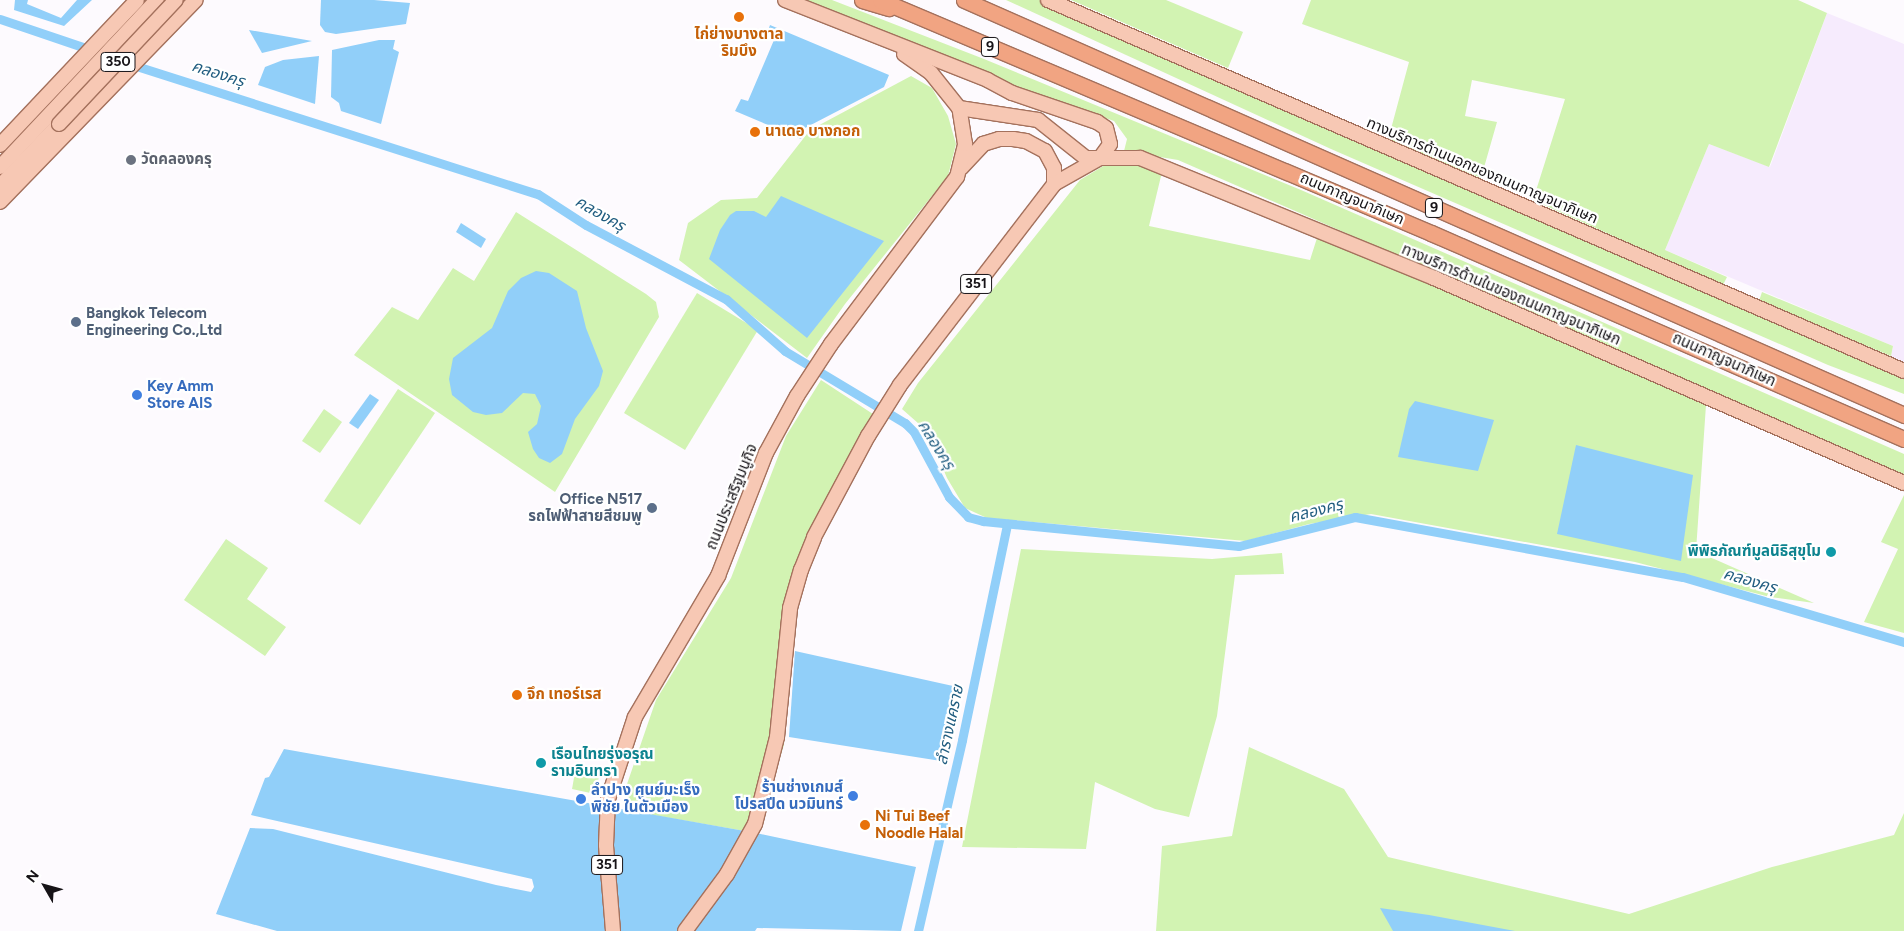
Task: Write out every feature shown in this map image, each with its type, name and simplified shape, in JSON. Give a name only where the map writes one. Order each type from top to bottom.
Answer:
[{"type":"highway","points":[[862,0],[919,17]]},
{"type":"highway","name":"ถนนกาญจนาภิเษก","points":[[880,0],[1422,229],[1904,439]]},
{"type":"highway","name":"ถนนกาญจนาภิเษก","points":[[964,0],[1904,415]]},
{"type":"main road","points":[[0,145],[137,0]]},
{"type":"main road","name":"350","points":[[0,186],[157,0]]},
{"type":"main road","points":[[172,0],[195,0]]},
{"type":"main road","name":"350","points":[[0,167],[54,120],[176,0]]},
{"type":"main road","points":[[0,202],[143,58],[195,0]]},
{"type":"main road","points":[[785,0],[969,73],[1012,94],[1103,125],[1109,132],[1110,144],[1100,158]]},
{"type":"main road","name":"ทางบริการด้านนอกของถนนกาญจนาภิเษก","points":[[1048,0],[1904,371]]},
{"type":"main road","points":[[887,42],[930,73],[952,95],[959,108]]},
{"type":"main road","points":[[952,95],[956,81],[969,73]]},
{"type":"main road","name":"ทางบริการด้านในของถนนกาญจนาภิเษก","points":[[959,108],[1038,120],[1080,154],[1100,158],[1140,158],[1434,278],[1904,484]]},
{"type":"main road","name":"ถนนประเสริฐมนูกิจ","points":[[613,931],[606,845],[608,799],[635,717],[718,576],[752,484],[797,396],[830,344],[892,260],[936,207],[961,169],[965,144],[959,108]]},
{"type":"main road","points":[[961,169],[983,144],[999,139],[1013,139],[1033,144],[1045,151],[1054,168],[1054,184]]},
{"type":"main road","name":"351","points":[[685,931],[727,874],[751,828],[763,797],[777,737],[787,633],[801,570],[814,537],[868,436],[900,385],[1054,184],[1065,175],[1100,158]]},
{"type":"shaded area","points":[[1827,13],[1904,44],[1904,362],[1891,356],[1893,346],[1665,250],[1709,144],[1770,167]]},
{"type":"green space","points":[[806,0],[832,0],[984,59],[1301,190],[1904,454],[1904,476],[1178,160],[1124,151],[1127,139],[1114,121],[1014,86],[985,71],[921,49]]},
{"type":"green space","points":[[1006,0],[1041,0],[1904,375],[1904,394],[1828,365],[1331,149]]},
{"type":"green space","points":[[1071,0],[1166,0],[1243,32],[1228,68]]},
{"type":"green space","points":[[1311,0],[1798,0],[1827,13],[1769,167],[1709,144],[1665,250],[1727,277],[1723,285],[1533,200],[1565,99],[1472,80],[1465,116],[1497,122],[1481,178],[1388,140],[1409,62],[1302,24]]},
{"type":"green space","points":[[911,76],[932,88],[948,116],[956,144],[948,176],[845,304],[807,358],[679,260],[688,223],[721,200],[757,198],[810,130]]},
{"type":"green space","points":[[1134,163],[1162,172],[1149,226],[1310,260],[1317,238],[1576,345],[1706,405],[1696,551],[1814,603],[1770,597],[1635,562],[1371,514],[1309,524],[1246,541],[987,518],[965,508],[947,478],[927,431],[902,409],[918,383],[1080,180],[1105,165]]},
{"type":"green space","points":[[516,212],[646,294],[656,302],[659,317],[555,492],[354,355],[392,307],[418,320],[453,268],[474,281]]},
{"type":"green space","points":[[1762,292],[1893,346],[1891,356],[1759,301]]},
{"type":"green space","points":[[697,293],[758,330],[685,450],[624,413]]},
{"type":"green space","points":[[821,380],[876,416],[790,598],[784,745],[756,833],[624,810],[627,784],[656,700],[731,578],[786,436]]},
{"type":"green space","points":[[398,389],[435,413],[360,525],[324,501]]},
{"type":"green space","points":[[324,409],[342,422],[320,453],[302,441]]},
{"type":"green space","points":[[1904,495],[1904,633],[1864,622],[1898,549],[1881,542]]},
{"type":"green space","points":[[226,539],[268,568],[247,599],[286,627],[265,656],[184,600]]},
{"type":"green space","points":[[1021,549],[1212,559],[1282,553],[1284,574],[1235,575],[1217,716],[1189,817],[1155,809],[1095,782],[1086,849],[962,847]]},
{"type":"green space","points":[[1249,747],[1344,789],[1388,857],[1629,914],[1772,867],[1894,835],[1904,813],[1904,931],[1156,931],[1162,846],[1232,836]]},
{"type":"green space","points":[[576,767],[600,772],[595,794],[572,789]]},
{"type":"water","points":[[15,0],[28,0],[27,4],[61,18],[77,0],[92,0],[64,26],[14,10]]},
{"type":"water","points":[[321,0],[374,0],[410,3],[406,24],[336,34],[325,32],[320,25]]},
{"type":"water","points":[[770,25],[889,75],[884,87],[805,128],[801,139],[735,111],[741,99],[748,101],[774,40],[766,36]]},
{"type":"water","points":[[249,30],[312,41],[262,53]]},
{"type":"water","points":[[379,40],[395,40],[393,49],[399,52],[381,124],[341,111],[339,103],[331,97],[332,50]]},
{"type":"water","points":[[319,56],[315,104],[258,85],[265,67],[283,60]]},
{"type":"water","points":[[781,196],[884,241],[807,338],[709,259],[720,230],[730,215],[736,211],[754,211],[766,217]]},
{"type":"water","points":[[461,223],[486,239],[481,248],[456,232]]},
{"type":"water","points":[[536,271],[549,273],[577,291],[586,328],[603,371],[599,386],[575,419],[562,454],[550,463],[539,458],[533,449],[528,432],[537,424],[541,406],[535,394],[523,393],[502,413],[486,415],[473,412],[452,395],[449,379],[453,358],[492,328],[508,291],[521,278]]},
{"type":"water","points":[[370,394],[379,400],[358,429],[349,423]]},
{"type":"water","points":[[1415,401],[1494,420],[1478,471],[1398,457],[1409,409]]},
{"type":"water","points":[[1576,445],[1693,475],[1681,561],[1557,534]]},
{"type":"water","points":[[795,651],[953,686],[941,761],[789,737]]},
{"type":"water","points":[[284,749],[756,833],[916,867],[901,931],[757,928],[755,931],[277,931],[216,914],[250,828],[273,829],[496,885],[531,892],[534,887],[532,879],[251,815],[265,778],[269,777]]},
{"type":"water","points":[[1380,908],[1429,915],[1515,931],[1393,931]]},
{"type":"waterway","name":"คลองครุ","points":[[0,19],[109,56]]},
{"type":"waterway","name":"คลองครุ","points":[[130,64],[538,194],[586,225],[726,299],[785,351],[905,423],[914,432],[949,497],[968,517],[983,521],[1239,546],[1355,517],[1683,577],[1904,642]]},
{"type":"waterway","name":"ลำรางแคราย","points":[[918,931],[962,740],[1007,524]]},
{"type":"place","name":"ไก่ย่างบางตาล ริมบึง","points":[[739,17]]},
{"type":"place","name":"นาเดอ บางกอก","points":[[755,132]]},
{"type":"place","name":"วัดคลองครุ","points":[[131,160]]},
{"type":"place","name":"Bangkok Telecom Engineering Co.,Ltd","points":[[76,322]]},
{"type":"place","name":"Key Amm Store AIS","points":[[137,395]]},
{"type":"place","name":"Office N517 รถไฟฟ้าสายสีชมพู","points":[[652,508]]},
{"type":"place","name":"พิพิธภัณฑ์มูลนิธิสุขุโม","points":[[1831,552]]},
{"type":"place","name":"จึก เทอร์เรส","points":[[517,695]]},
{"type":"place","name":"เรือนไทยรุ่งอรุณ รามอินทรา","points":[[541,763]]},
{"type":"place","name":"ร้านช่างเกมส์ โปรสปีด นวมินทร์","points":[[853,796]]},
{"type":"place","name":"ลำปาง ศูนย์มะเร็ง พิชัย ในตัวเมือง","points":[[581,799]]},
{"type":"place","name":"Ni Tui Beef Noodle Halal","points":[[865,825]]}]
